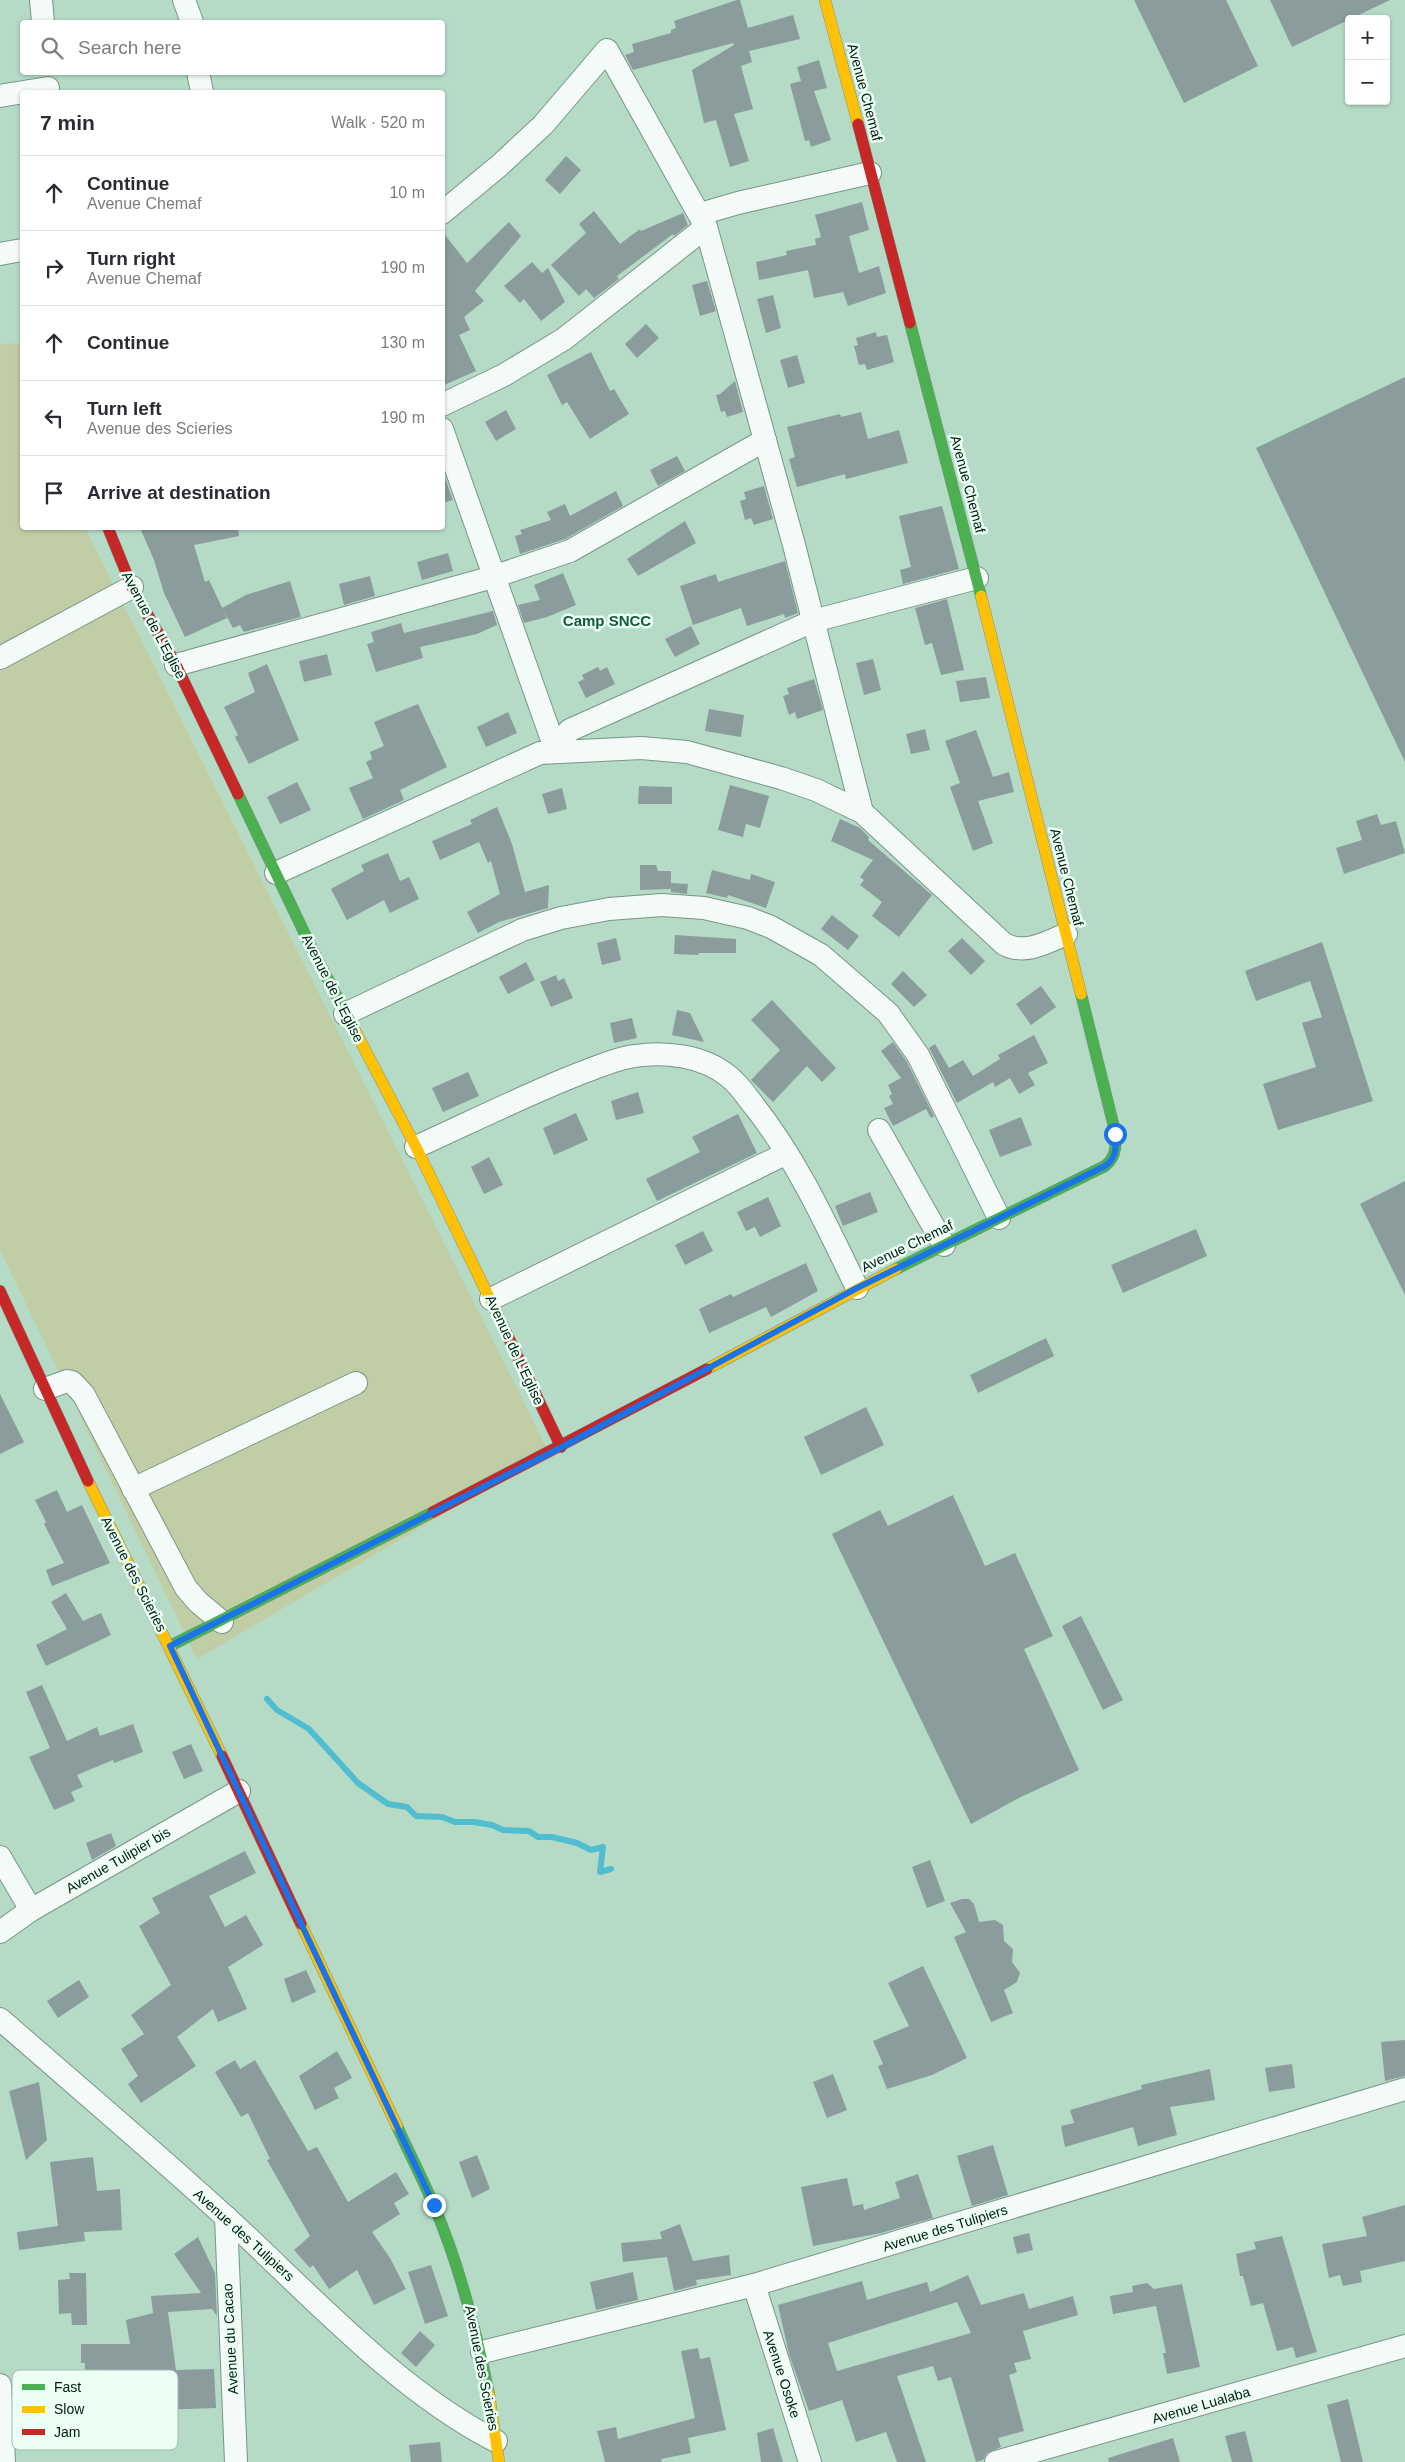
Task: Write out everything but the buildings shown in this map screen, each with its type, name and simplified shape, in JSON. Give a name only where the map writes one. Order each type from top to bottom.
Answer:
[{"type":"street","points":[[41,0],[43,20]]},
{"type":"street","points":[[184,0],[191,20]]},
{"type":"street","name":"Avenue Chemaf","points":[[170,1646],[222,1622],[562,1447],[857,1288],[1105,1166],[1112,1160],[1115,1153],[1114,1127],[977,578],[825,0]]},
{"type":"street","points":[[445,211],[500,165],[543,125],[607,50],[703,221],[765,440],[862,812]]},
{"type":"street","points":[[199,75],[202,90]]},
{"type":"street","points":[[24,90],[47,84]]},
{"type":"street","points":[[0,96],[20,91]]},
{"type":"street","points":[[445,404],[504,374],[564,339],[703,221],[738,203],[870,173]]},
{"type":"street","points":[[0,254],[20,250]]},
{"type":"street","points":[[445,438],[556,751]]},
{"type":"street","points":[[176,665],[493,577],[570,551],[765,440]]},
{"type":"street","name":"Avenue de L'Eglise","points":[[109,530],[132,587],[176,665],[345,1014],[416,1147],[562,1447]]},
{"type":"street","points":[[556,751],[562,739],[570,730],[813,621],[977,578]]},
{"type":"street","points":[[0,658],[132,587]]},
{"type":"street","points":[[276,873],[525,759],[556,751],[641,748],[687,752],[790,781],[862,812],[1004,944],[1012,948],[1021,949],[1038,946],[1066,934]]},
{"type":"street","points":[[345,1014],[522,930],[561,918],[609,909],[662,905],[704,908],[748,918],[771,927],[821,955],[888,1013],[918,1055],[998,1218]]},
{"type":"street","points":[[416,1147],[551,1085],[608,1063],[632,1056],[652,1054],[692,1059],[713,1066],[729,1076],[773,1130],[787,1153],[857,1288]]},
{"type":"street","points":[[879,1130],[944,1244]]},
{"type":"street","points":[[491,1299],[787,1153]]},
{"type":"street","name":"Avenue des Scieries","points":[[1,1296],[87,1480],[170,1646],[434,2205],[458,2267],[482,2352],[498,2451]]},
{"type":"street","points":[[45,1389],[67,1381],[76,1386],[186,1588],[198,1602],[222,1622]]},
{"type":"street","points":[[133,1489],[356,1383]]},
{"type":"street","name":"Avenue Tulipier bis","points":[[0,1932],[31,1910],[238,1791]]},
{"type":"street","points":[[0,1857],[31,1910]]},
{"type":"street","name":"Avenue des Tulipiers","points":[[0,2019],[226,2217],[379,2359],[472,2429],[498,2451]]},
{"type":"street","name":"Avenue des Tulipiers","points":[[482,2352],[754,2285],[1405,2089]]},
{"type":"street","name":"Avenue du Cacao","points":[[226,2217],[236,2462]]},
{"type":"street","name":"Avenue Osoke","points":[[754,2285],[810,2462]]},
{"type":"street","name":"Avenue Lualaba","points":[[996,2462],[1405,2346]]},
{"type":"street","points":[[0,2385],[4,2462]]},
{"type":"green space","points":[[20,343],[20,530],[86,530],[549,1452],[197,1659],[0,1250],[0,344]]},
{"type":"waterway","points":[[267,1699],[277,1710],[309,1729],[358,1783],[388,1804],[407,1807],[416,1816],[442,1817],[455,1822],[474,1822],[492,1825],[503,1830],[529,1831],[538,1837],[552,1837],[577,1843],[591,1850],[603,1847],[600,1872],[611,1869]]},
{"type":"traffic: fast","points":[[910,323],[981,596]]},
{"type":"traffic: fast","points":[[238,794],[314,953],[351,1023]]},
{"type":"traffic: fast","points":[[896,1269],[1105,1166],[1112,1158],[1115,1143],[1114,1127],[1081,994]]},
{"type":"traffic: fast","points":[[170,1646],[433,1512]]},
{"type":"traffic: fast","points":[[397,2126],[430,2196],[452,2252],[473,2322],[489,2394]]},
{"type":"traffic: slow","points":[[825,0],[858,124]]},
{"type":"traffic: slow","points":[[981,596],[1081,994]]},
{"type":"traffic: slow","points":[[351,1023],[416,1147],[502,1324]]},
{"type":"traffic: slow","points":[[707,1369],[896,1269]]},
{"type":"traffic: slow","points":[[88,1481],[222,1756]]},
{"type":"traffic: slow","points":[[301,1924],[397,2126]]},
{"type":"traffic: slow","points":[[489,2394],[499,2462]]},
{"type":"traffic: jam","points":[[858,124],[910,323]]},
{"type":"traffic: jam","points":[[109,530],[132,587],[176,665],[238,794]]},
{"type":"traffic: jam","points":[[0,1291],[88,1481]]},
{"type":"traffic: jam","points":[[502,1324],[561,1447]]},
{"type":"traffic: jam","points":[[433,1512],[707,1369]]},
{"type":"traffic: jam","points":[[222,1756],[301,1924]]},
{"type":"district","name":"Camp SNCC","points":[[607,620]]},
{"type":"route","points":[[434,2205],[170,1646],[222,1622],[562,1447],[857,1288],[1109,1164],[1115,1153],[1115,1134]]}]
